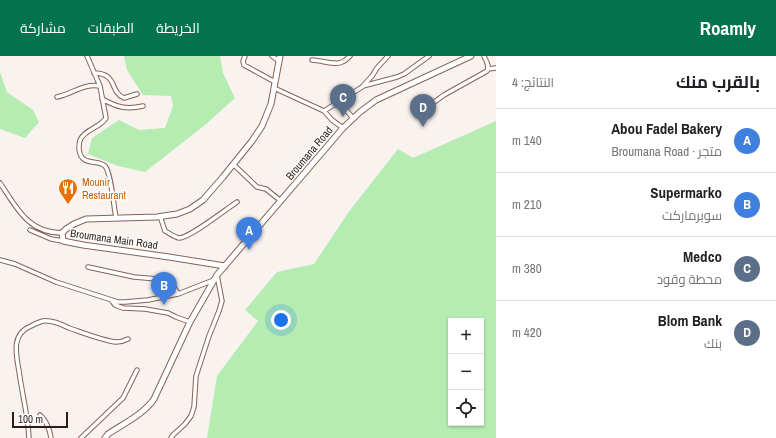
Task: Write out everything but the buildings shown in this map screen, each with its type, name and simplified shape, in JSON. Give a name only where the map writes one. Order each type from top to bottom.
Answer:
[{"type":"main road","name":"Broumana Road","points":[[225,266],[343,128],[360,112],[376,100],[470,56]]},
{"type":"main road","name":"Broumana Main Road","points":[[225,266],[63,241],[62,233],[74,224],[86,219],[133,218],[177,214],[190,209],[203,200],[262,126],[271,104],[280,58]]},
{"type":"main road","points":[[105,438],[108,434],[150,405],[190,322],[217,275],[225,266]]},
{"type":"street","points":[[87,56],[100,86],[106,116],[105,120],[90,130],[80,140],[80,154],[88,162],[100,164],[105,166],[108,170],[116,218]]},
{"type":"street","points":[[245,56],[243,61],[244,65],[275,85],[324,111],[332,120],[343,128]]},
{"type":"street","points":[[272,56],[280,58]]},
{"type":"street","points":[[312,60],[339,64],[350,56]]},
{"type":"street","points":[[324,111],[362,86],[388,56]]},
{"type":"street","points":[[362,86],[398,77],[428,56]]},
{"type":"street","points":[[484,56],[488,65],[488,70]]},
{"type":"street","points":[[421,117],[433,103],[444,95],[483,75],[488,72],[488,70],[496,68]]},
{"type":"street","points":[[94,73],[107,76],[117,93],[124,98],[129,98],[137,94]]},
{"type":"street","points":[[57,97],[92,84],[100,86]]},
{"type":"street","points":[[102,99],[126,108],[143,106]]},
{"type":"street","points":[[339,102],[353,118]]},
{"type":"street","points":[[233,164],[257,187],[266,189],[281,201]]},
{"type":"street","points":[[0,183],[21,214],[34,226],[47,232],[62,233]]},
{"type":"street","points":[[160,216],[165,231],[178,238],[184,237],[237,202]]},
{"type":"street","points":[[30,230],[51,239],[63,241]]},
{"type":"street","points":[[0,260],[15,264],[56,282],[112,301],[134,302],[178,294],[214,280]]},
{"type":"street","points":[[88,267],[134,277],[169,280],[178,294]]},
{"type":"street","points":[[171,438],[185,424],[191,416],[194,408],[196,376],[222,301],[217,275]]},
{"type":"street","points":[[112,301],[115,305],[123,308],[145,309],[168,313],[190,322]]},
{"type":"street","points":[[29,438],[16,351],[16,343],[22,331],[42,321],[58,323],[111,341],[117,342],[128,339]]},
{"type":"street","points":[[80,438],[123,398],[137,370]]},
{"type":"street","points":[[40,415],[43,418],[52,438]]},
{"type":"green space","points":[[124,56],[220,56],[223,73],[235,98],[205,125],[145,172],[118,166],[88,154],[92,138],[119,120],[139,130],[165,128],[173,106],[171,96],[143,95],[127,70]]},
{"type":"green space","points":[[0,72],[7,92],[33,110],[39,122],[25,138],[0,129]]},
{"type":"green space","points":[[496,121],[496,438],[207,438],[217,376],[258,321],[245,310],[277,272],[314,264],[348,213],[398,149],[413,158]]},
{"type":"place","name":"Medco","points":[[343,117]]},
{"type":"place","name":"Blom Bank","points":[[423,127]]},
{"type":"place","name":"Mounir Restaurant","points":[[68,205]]},
{"type":"place","name":"Abou Fadel Bakery","points":[[249,250]]},
{"type":"place","name":"Supermarko","points":[[164,305]]}]
